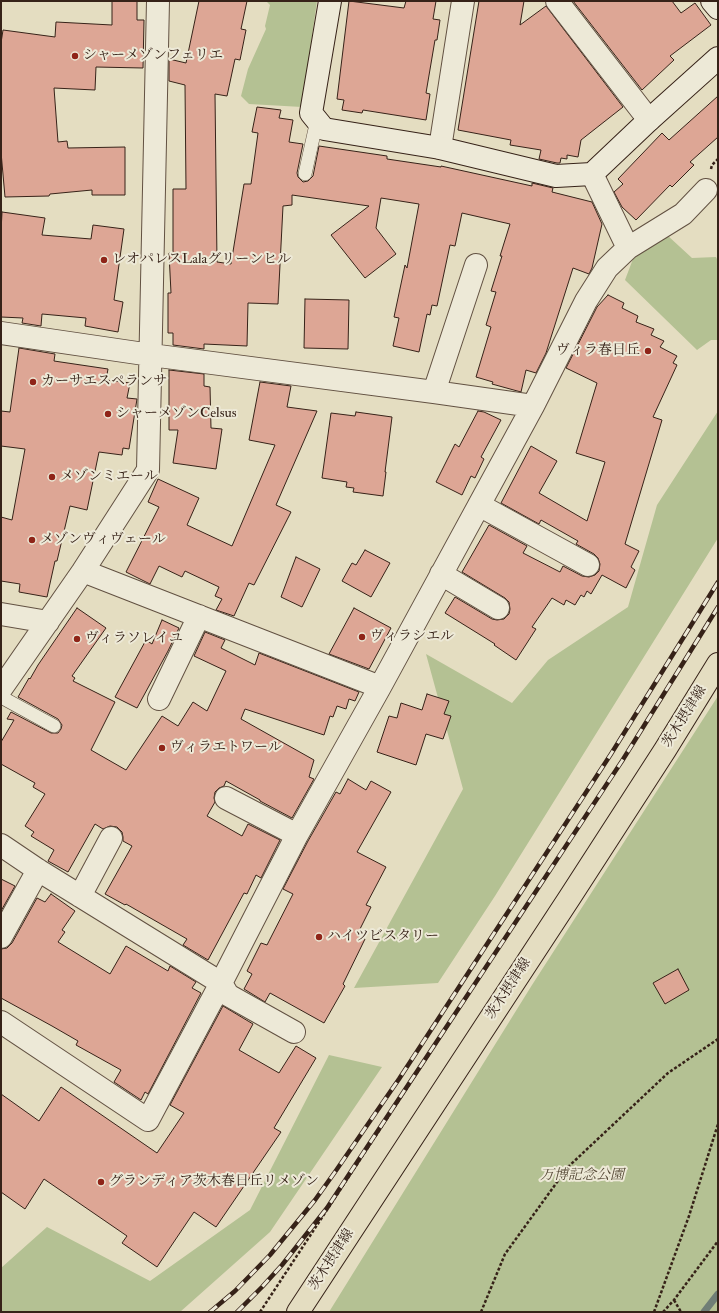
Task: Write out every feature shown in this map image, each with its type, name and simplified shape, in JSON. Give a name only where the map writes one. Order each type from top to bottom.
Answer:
[{"type":"main road","name":"茨木摂津線","points":[[298,1312],[570,897],[665,750],[718,664]]},
{"type":"street","points":[[1,689],[83,571],[148,470],[158,1]]},
{"type":"street","points":[[330,1],[311,113],[324,129],[440,148],[556,176],[592,174],[648,120],[718,58]]},
{"type":"street","points":[[440,148],[463,1]]},
{"type":"street","points":[[557,1],[648,120]]},
{"type":"street","points":[[712,1],[718,8]]},
{"type":"street","points":[[592,174],[628,248]]},
{"type":"street","points":[[1,1022],[148,1120],[221,983],[297,835],[380,687],[533,406],[586,301],[607,268],[628,248],[683,214],[706,190]]},
{"type":"street","points":[[434,392],[476,265]]},
{"type":"street","points":[[1,333],[151,355],[533,406]]},
{"type":"street","points":[[479,505],[588,565]]},
{"type":"street","points":[[83,571],[380,687]]},
{"type":"street","points":[[441,574],[498,608]]},
{"type":"street","points":[[1,614],[48,622]]},
{"type":"street","points":[[159,699],[199,616]]},
{"type":"street","points":[[226,798],[297,835]]},
{"type":"street","points":[[80,896],[111,838]]},
{"type":"street","points":[[1,845],[38,870],[221,983],[228,995],[294,1032]]},
{"type":"street","points":[[1,937],[38,870]]},
{"type":"lane","points":[[305,174],[317,120]]},
{"type":"lane","points":[[1,697],[54,726]]},
{"type":"path","points":[[260,1312],[625,756],[718,606]]},
{"type":"path","points":[[481,1312],[505,1254],[568,1167],[668,1073],[718,1039]]},
{"type":"path","points":[[654,1312],[689,1216],[718,1124]]},
{"type":"path","points":[[663,1312],[674,1300],[718,1241]]},
{"type":"path","points":[[674,1300],[681,1312]]},
{"type":"green space","points":[[266,1],[317,1],[302,107],[249,104],[241,96],[248,69],[266,29],[265,26],[270,5]]},
{"type":"green space","points":[[667,235],[692,258],[716,257],[718,261],[718,340],[711,340],[697,350],[625,280],[633,259]]},
{"type":"green space","points":[[718,411],[718,538],[495,896],[438,983],[354,988],[463,789],[426,654],[512,703],[548,660],[628,607],[657,505]]},
{"type":"green space","name":"万博記念公園","points":[[718,696],[718,1312],[329,1312],[532,985]]},
{"type":"green space","points":[[329,1055],[382,1067],[270,1232],[180,1312],[1,1312],[1,1268],[47,1227],[150,1281],[250,1210]]},
{"type":"building","points":[[112,1],[137,1],[137,20],[144,20],[143,68],[96,67],[95,90],[54,88],[58,142],[67,141],[68,148],[125,147],[125,195],[92,195],[92,190],[50,194],[49,196],[5,197],[1,152],[1,43],[3,30],[55,37],[56,22],[112,25]]},
{"type":"building","points":[[199,1],[247,1],[241,29],[246,30],[240,60],[235,59],[227,96],[215,94],[217,262],[231,264],[244,184],[251,184],[258,133],[252,132],[257,107],[281,110],[279,118],[293,120],[289,142],[303,144],[297,173],[298,177],[303,182],[308,181],[313,176],[319,146],[387,156],[387,159],[441,166],[532,186],[532,183],[553,188],[552,192],[592,202],[602,224],[592,268],[589,274],[573,268],[546,353],[536,373],[526,370],[521,392],[492,384],[493,382],[476,377],[491,327],[486,325],[496,292],[491,291],[510,224],[462,213],[455,246],[450,245],[437,306],[432,305],[430,315],[427,314],[419,352],[393,346],[399,318],[394,317],[405,265],[407,268],[419,204],[381,198],[376,228],[396,254],[365,278],[331,235],[369,206],[292,195],[292,205],[283,206],[278,304],[248,303],[247,346],[204,344],[204,349],[173,345],[173,333],[168,333],[168,293],[171,293],[169,253],[173,253],[173,189],[186,189],[185,85],[169,81],[169,59],[186,63]]},
{"type":"building","points":[[349,1],[404,8],[406,1],[436,1],[433,19],[440,20],[426,93],[430,94],[426,120],[363,110],[362,113],[342,110],[344,100],[337,99]]},
{"type":"building","points":[[479,1],[524,1],[520,25],[546,6],[623,107],[581,140],[578,157],[567,155],[567,159],[561,158],[560,163],[539,159],[541,150],[510,145],[511,140],[458,130]]},
{"type":"building","points":[[573,1],[672,1],[681,13],[695,3],[711,25],[670,56],[674,60],[642,90]]},
{"type":"building","points":[[718,96],[718,137],[690,162],[694,165],[672,187],[670,185],[636,220],[622,207],[614,192],[623,184],[618,179],[662,133],[669,140]]},
{"type":"building","points":[[2,212],[45,218],[42,235],[91,239],[93,225],[124,229],[114,300],[123,302],[118,332],[85,326],[86,318],[42,314],[41,326],[22,323],[23,318],[1,317]]},
{"type":"building","points":[[608,295],[624,303],[622,308],[638,316],[636,322],[654,329],[651,335],[664,341],[660,347],[677,356],[673,363],[677,365],[653,417],[662,420],[625,544],[639,551],[631,567],[635,570],[626,588],[602,575],[591,594],[587,591],[584,597],[581,595],[575,605],[566,600],[564,605],[552,598],[532,627],[536,629],[516,660],[494,645],[495,644],[445,613],[455,597],[492,619],[504,619],[509,614],[509,602],[505,598],[462,572],[489,525],[527,546],[523,553],[560,572],[563,566],[582,576],[589,577],[595,575],[599,571],[600,564],[598,558],[594,554],[576,544],[578,541],[541,520],[539,524],[501,503],[531,446],[557,461],[539,493],[587,521],[605,462],[576,453],[597,383],[566,368],[597,307]]},
{"type":"building","points":[[305,299],[349,300],[348,349],[304,348]]},
{"type":"building","points":[[19,348],[55,354],[54,361],[108,369],[106,380],[130,383],[127,398],[137,399],[129,449],[123,448],[122,455],[99,452],[87,510],[70,506],[47,597],[19,592],[20,584],[1,581],[1,517],[12,520],[25,449],[1,446],[1,411],[10,412]]},
{"type":"building","points":[[169,370],[204,374],[204,386],[210,387],[211,428],[222,429],[216,469],[173,463],[178,430],[169,430]]},
{"type":"building","points":[[260,382],[291,386],[287,407],[317,411],[276,505],[291,512],[254,585],[249,583],[234,616],[216,610],[222,599],[215,596],[219,587],[185,571],[182,577],[159,566],[150,584],[126,572],[159,507],[148,502],[158,479],[199,498],[187,525],[232,546],[275,445],[249,440]]},
{"type":"building","points":[[478,411],[484,412],[501,420],[481,457],[484,459],[475,478],[471,476],[462,495],[436,482],[455,444],[459,447]]},
{"type":"building","points":[[356,412],[392,417],[383,496],[353,492],[354,488],[346,487],[347,482],[322,478],[331,413],[355,416]]},
{"type":"building","points":[[365,550],[390,563],[371,597],[342,581],[352,563],[356,565]]},
{"type":"building","points":[[296,557],[320,569],[302,607],[281,597]]},
{"type":"building","points":[[77,608],[106,628],[72,676],[75,678],[73,681],[115,702],[91,750],[126,770],[162,716],[178,726],[193,702],[207,711],[226,671],[194,656],[205,632],[225,640],[221,648],[255,665],[259,653],[359,692],[355,701],[349,699],[346,709],[337,706],[333,717],[330,716],[324,735],[245,709],[241,719],[314,760],[309,777],[314,779],[292,818],[226,781],[224,786],[215,792],[215,802],[207,816],[242,836],[248,824],[280,840],[261,878],[256,875],[247,894],[244,893],[208,960],[183,945],[187,939],[126,904],[125,905],[105,894],[132,846],[123,841],[122,832],[117,827],[110,826],[103,829],[95,824],[68,872],[48,861],[54,850],[31,836],[34,832],[25,826],[45,794],[33,787],[35,783],[1,764],[1,742],[14,720],[7,719],[11,712],[51,733],[58,733],[61,729],[62,725],[58,719],[18,697],[29,678],[30,679]]},
{"type":"building","name":"ヴィラシエル","points":[[354,608],[391,628],[369,669],[329,654]]},
{"type":"building","points":[[162,620],[179,628],[137,708],[115,697],[146,640],[152,644]]},
{"type":"building","points":[[427,694],[449,701],[444,714],[451,716],[443,739],[426,734],[416,765],[377,752],[389,716],[397,718],[401,703],[422,710]]},
{"type":"building","points":[[348,779],[366,790],[371,781],[391,792],[357,852],[386,867],[366,905],[371,907],[357,935],[365,939],[343,984],[345,986],[324,1023],[270,993],[265,1002],[244,989],[252,974],[247,971],[261,943],[267,945],[293,894],[283,889],[336,792],[340,794]]},
{"type":"building","points":[[1,879],[15,886],[1,911]]},
{"type":"building","points":[[51,894],[75,911],[62,930],[65,932],[58,942],[110,974],[126,946],[168,971],[170,966],[196,982],[192,988],[201,993],[148,1094],[145,1092],[141,1100],[114,1082],[121,1070],[76,1045],[78,1041],[1,998],[1,949],[7,948],[12,943],[37,898],[45,902]]},
{"type":"building","points":[[678,969],[689,990],[665,1004],[653,983]]},
{"type":"building","points":[[223,1006],[253,1024],[239,1050],[279,1073],[296,1046],[316,1058],[274,1128],[281,1132],[216,1227],[194,1212],[157,1267],[122,1243],[127,1236],[44,1179],[25,1209],[1,1192],[1,1094],[39,1121],[61,1087],[157,1153],[184,1113],[170,1105]]},
{"type":"waterway","points":[[704,1312],[718,1294]]},
{"type":"railway","points":[[210,1312],[235,1291],[270,1255],[315,1200],[335,1172],[399,1079],[611,754],[718,582]]},
{"type":"railway","points":[[237,1312],[282,1265],[327,1208],[622,761],[718,607]]},
{"type":"place","name":"シャーメゾンフェリエ","points":[[75,56]]},
{"type":"place","name":"レオパレスLalaグリーンヒル","points":[[104,260]]},
{"type":"place","name":"ヴィラ春日丘","points":[[648,351]]},
{"type":"place","name":"カーサエスペランサ","points":[[33,382]]},
{"type":"place","name":"シャーメゾンCelsus","points":[[108,414]]},
{"type":"place","name":"メゾンミエール","points":[[52,477]]},
{"type":"place","name":"メゾンヴィヴェール","points":[[32,540]]},
{"type":"place","name":"ヴィラシエル","points":[[362,637]]},
{"type":"place","name":"ヴィラソレイユ","points":[[77,639]]},
{"type":"place","name":"ヴィラエトワール","points":[[162,748]]},
{"type":"place","name":"ハイツビスタリー","points":[[319,937]]},
{"type":"place","name":"グランディア茨木春日丘リメゾン","points":[[101,1182]]}]
